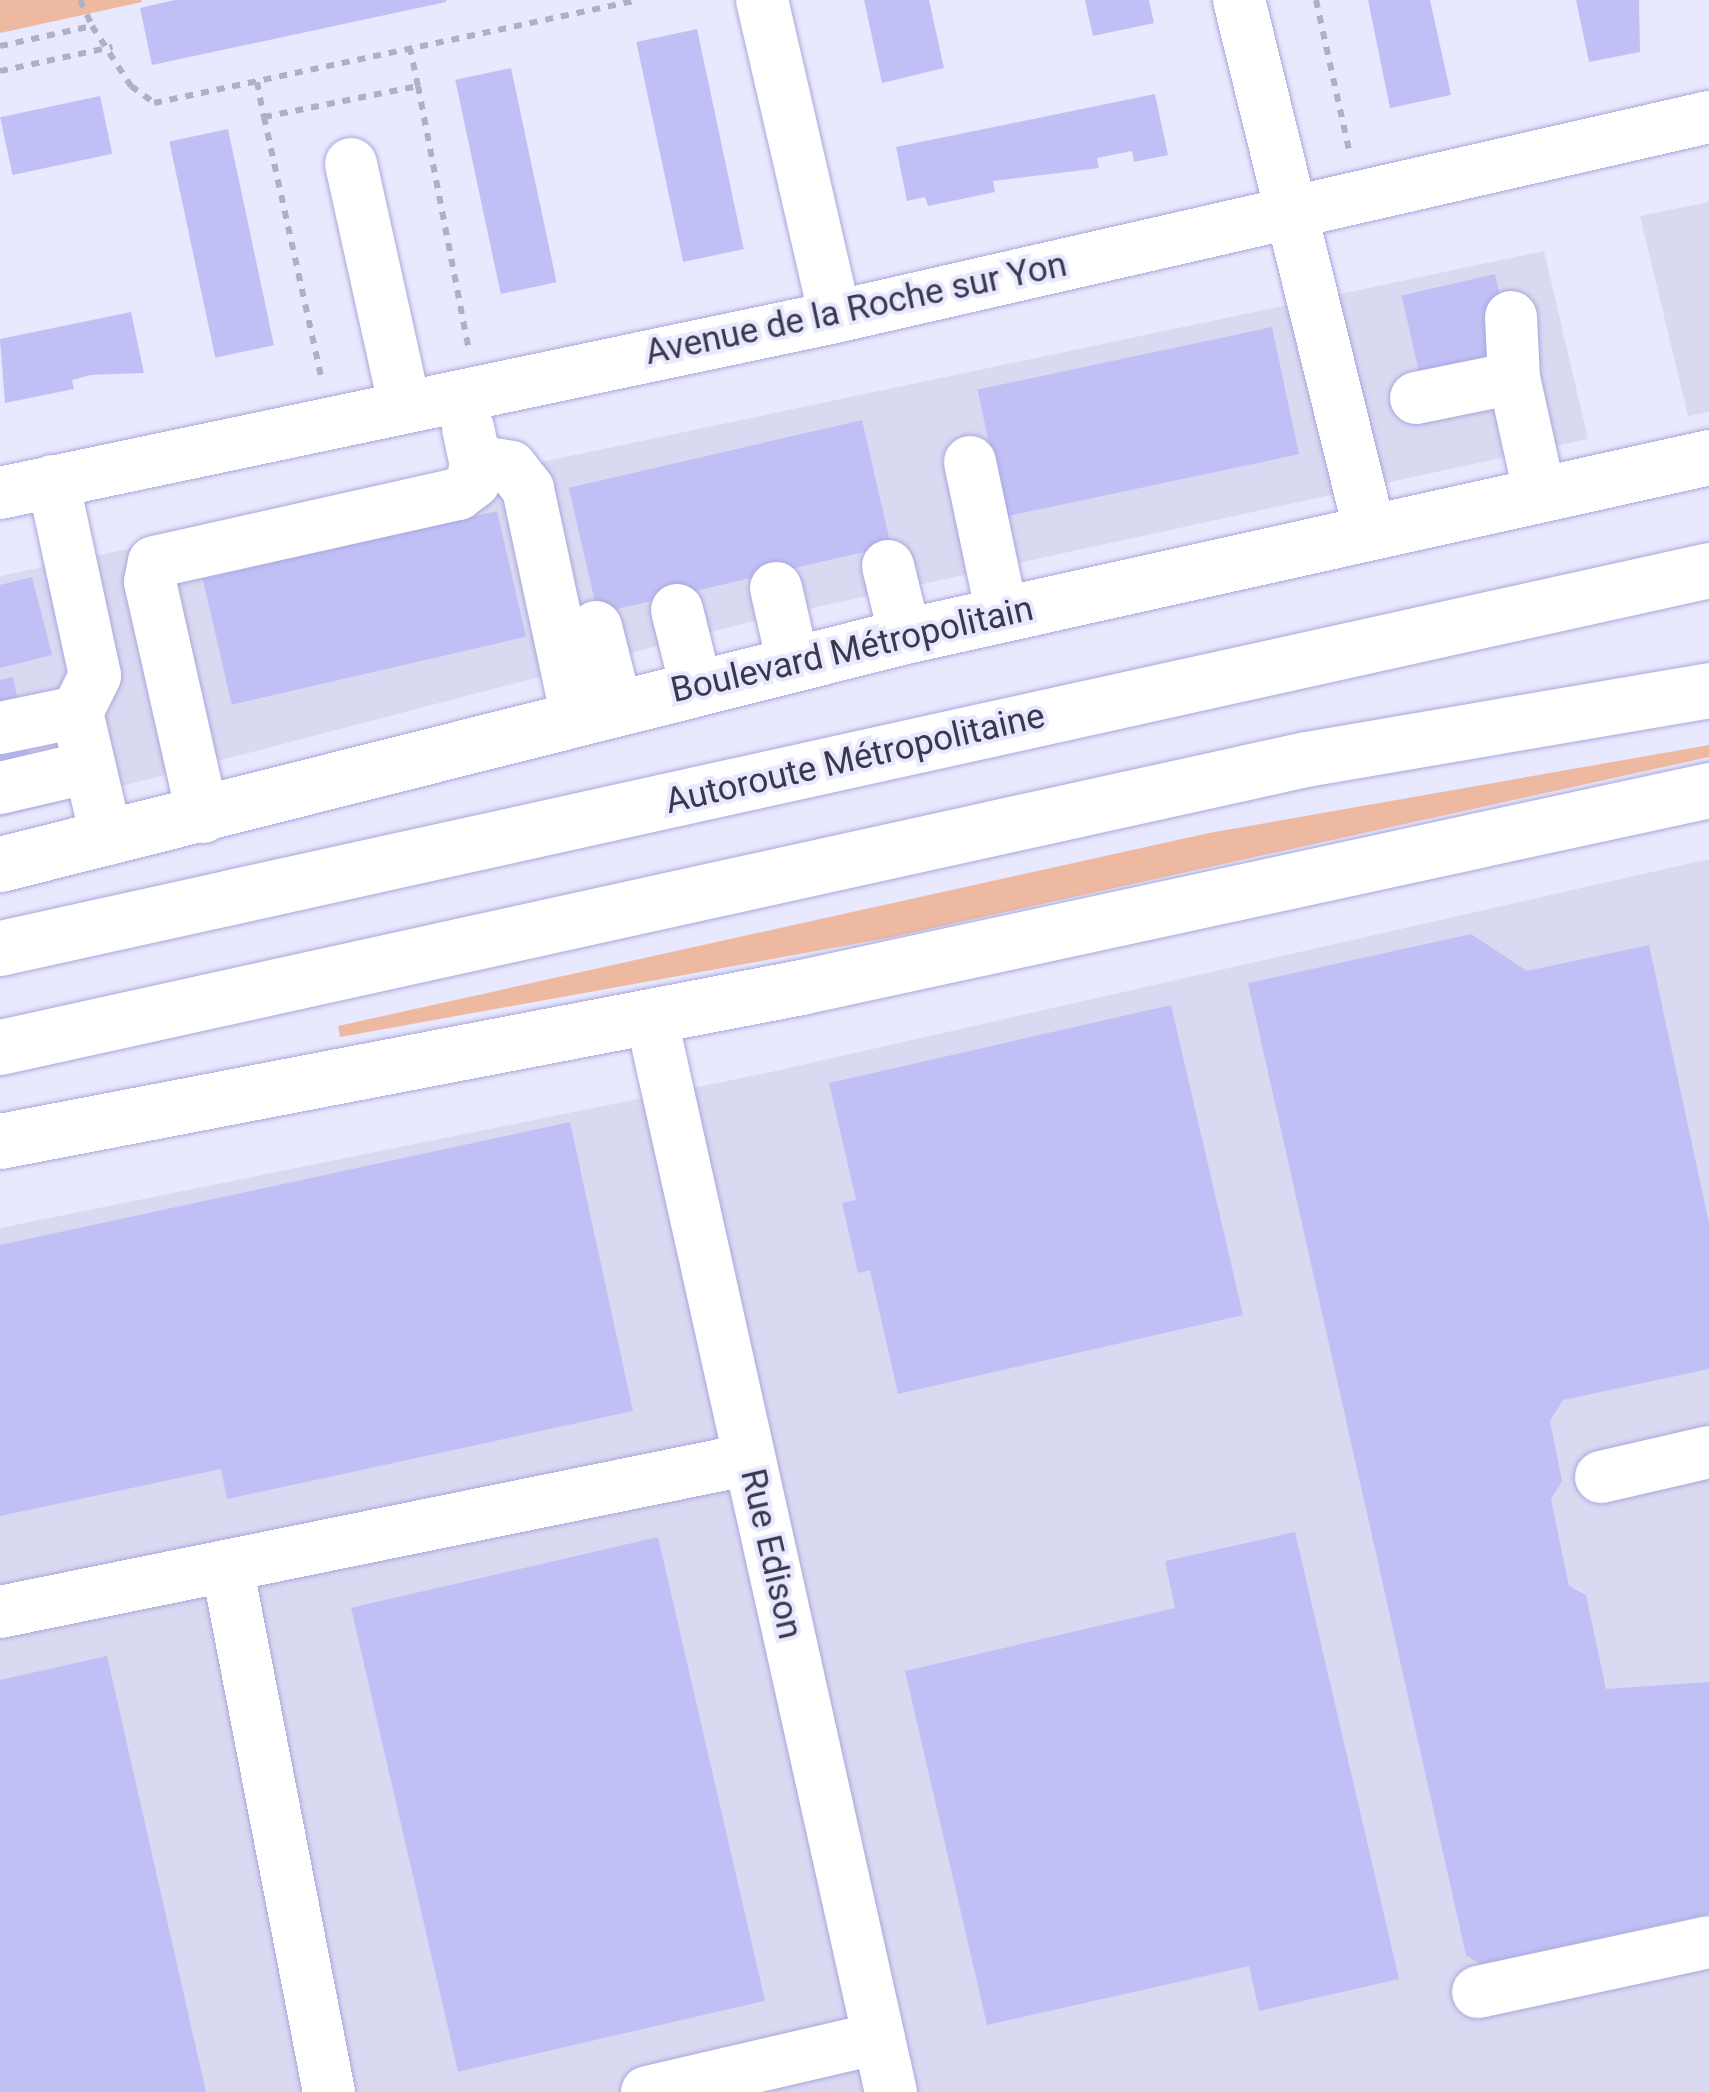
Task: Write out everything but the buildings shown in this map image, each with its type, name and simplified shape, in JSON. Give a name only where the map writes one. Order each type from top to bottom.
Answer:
[{"type":"main road","name":"Boulevard Métropolitain","points":[[0,864],[203,817],[696,686],[905,636],[1709,457]]},
{"type":"main road","name":"Autoroute Métropolitaine","points":[[0,948],[1709,570]]},
{"type":"main road","points":[[0,1047],[1306,760],[1694,687]]},
{"type":"main road","points":[[0,1141],[652,1016],[1709,790]]},
{"type":"street","points":[[762,0],[835,317]]},
{"type":"street","points":[[1239,0],[1285,212],[1306,249],[1370,532]]},
{"type":"street","name":"Avenue de la Roche sur Yon","points":[[0,493],[404,404],[835,317],[1709,118]]},
{"type":"street","points":[[351,164],[404,404]]},
{"type":"street","points":[[1511,318],[1514,378],[1540,495]]},
{"type":"street","points":[[1416,398],[1514,378]]},
{"type":"street","points":[[203,817],[150,582],[154,562],[458,494],[474,482],[468,391]]},
{"type":"street","points":[[475,461],[502,463],[524,480],[527,576],[596,712]]},
{"type":"street","points":[[970,462],[1002,614]]},
{"type":"street","points":[[53,481],[95,676],[77,712],[107,840]]},
{"type":"street","points":[[888,566],[905,636]]},
{"type":"street","points":[[776,588],[793,663]]},
{"type":"street","points":[[677,610],[696,686]]},
{"type":"street","points":[[596,626],[596,712]]},
{"type":"street","points":[[0,728],[77,712]]},
{"type":"street","points":[[0,788],[90,768]]},
{"type":"street","name":"Rue Edison","points":[[652,1016],[891,2092]]},
{"type":"street","points":[[1601,1477],[1709,1452]]},
{"type":"street","points":[[0,1612],[750,1459]]},
{"type":"street","points":[[227,1566],[329,2092]]},
{"type":"street","points":[[1478,1992],[1709,1942]]},
{"type":"street","points":[[647,2092],[879,2038]]},
{"type":"path","points":[[80,0],[92,26],[112,46],[131,86],[154,103],[638,0]]},
{"type":"path","points":[[1316,0],[1358,196]]},
{"type":"path","points":[[0,46],[92,26]]},
{"type":"path","points":[[0,70],[112,46]]},
{"type":"path","points":[[410,50],[468,391]]},
{"type":"path","points":[[257,82],[331,420]]},
{"type":"path","points":[[264,117],[418,86]]},
{"type":"shaded area","points":[[0,0],[141,0],[142,2],[0,33]]},
{"type":"shaded area","points":[[1709,202],[1709,412],[1688,416],[1640,216]]},
{"type":"shaded area","points":[[1544,251],[1588,439],[757,620],[0,818],[0,576]]},
{"type":"shaded area","points":[[1709,745],[1709,757],[888,938],[340,1037],[338,1026],[1209,833]]},
{"type":"shaded area","points":[[1709,859],[1709,2092],[0,2092],[0,1228],[771,1072]]}]
